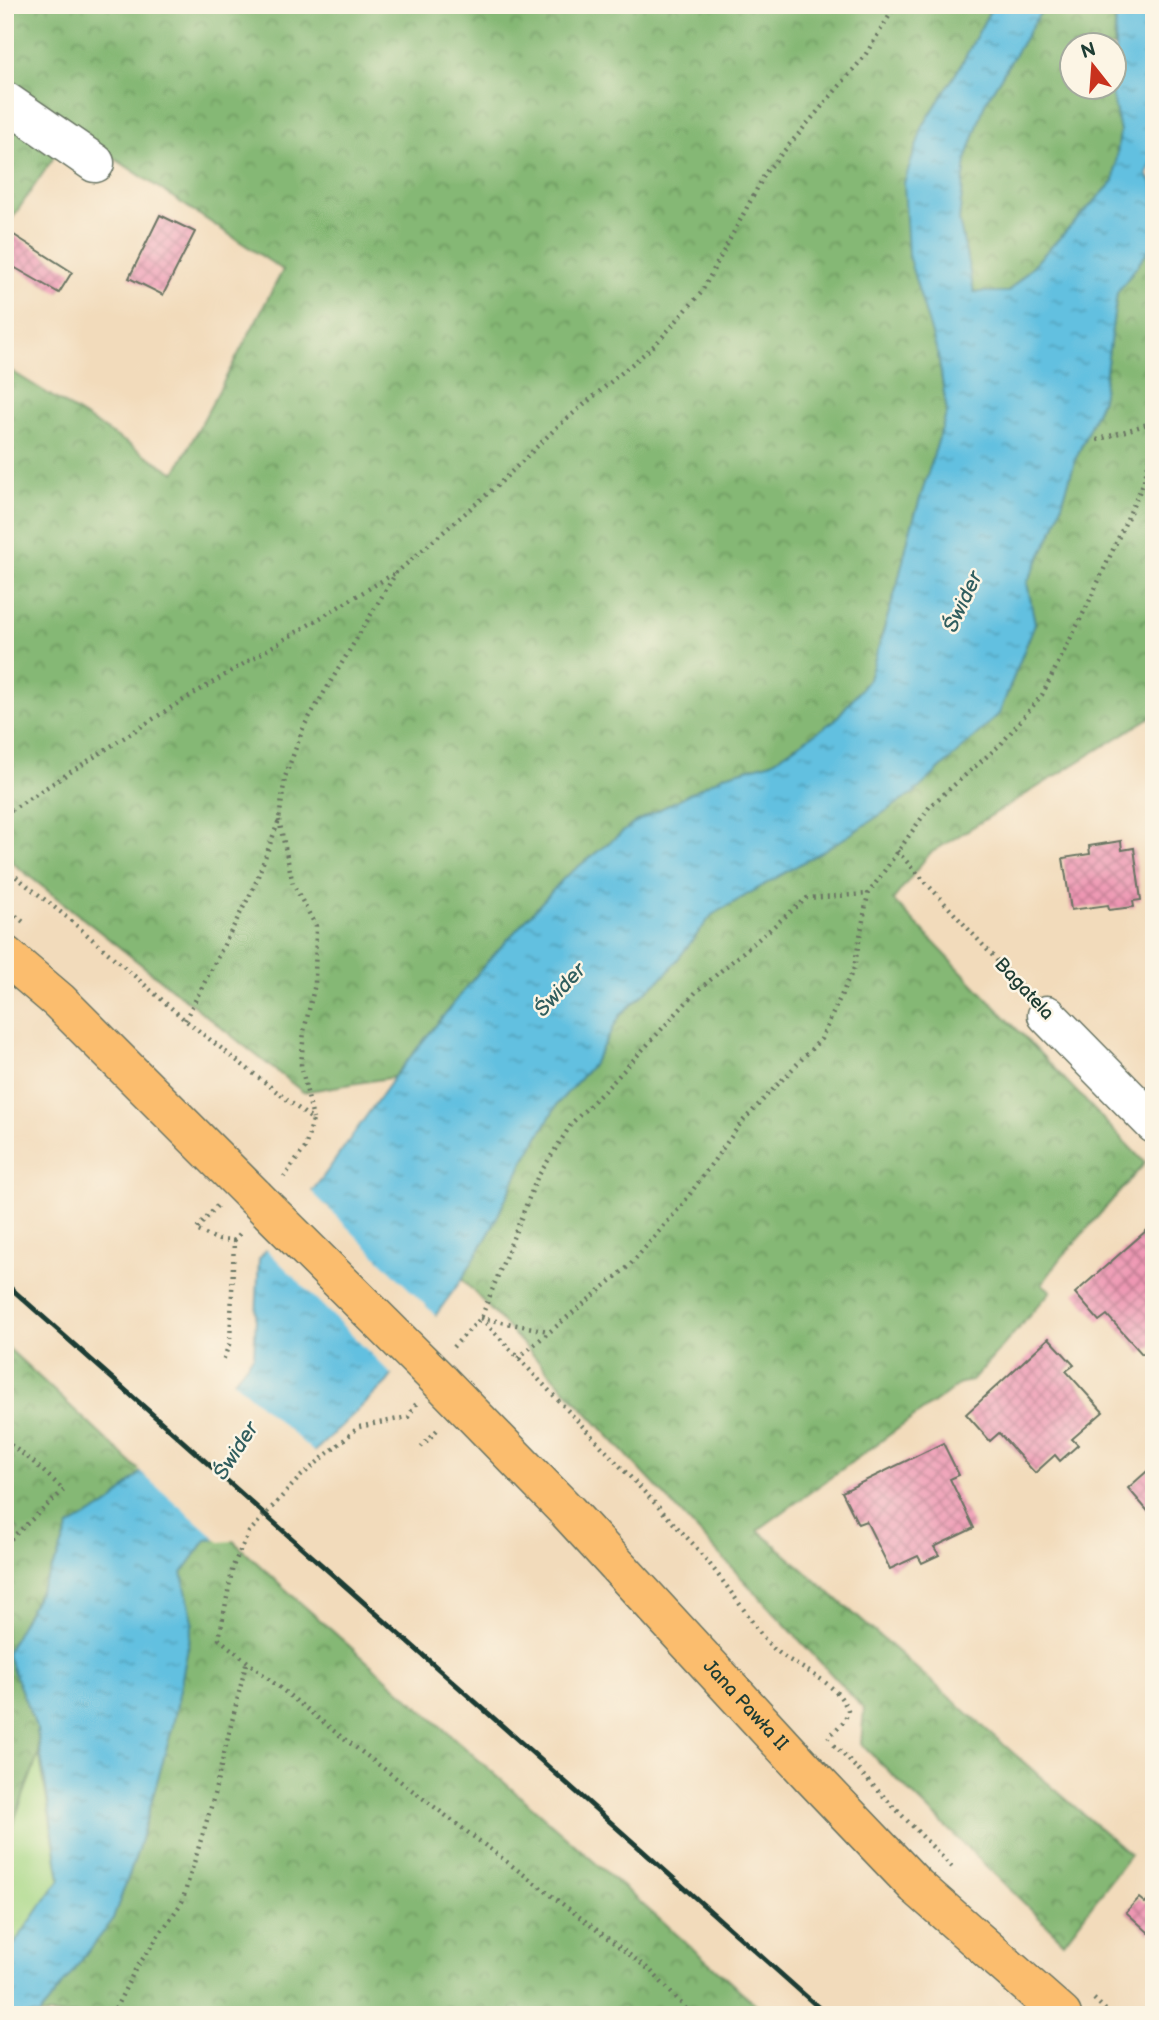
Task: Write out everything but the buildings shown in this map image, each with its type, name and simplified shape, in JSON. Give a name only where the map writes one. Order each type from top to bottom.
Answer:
[{"type":"main road","name":"Jana Pawła II","points":[[5,955],[59,1001],[248,1204],[441,1382],[568,1512],[916,1886],[1076,2005]]},
{"type":"street","points":[[5,101],[95,163]]},
{"type":"street","name":"Bagatela","points":[[1047,1015],[1154,1124]]},
{"type":"path","points":[[5,814],[175,705],[396,573],[500,483],[556,428],[657,342],[701,293],[766,172],[864,57],[896,5]]},
{"type":"path","points":[[1097,440],[1154,422]]},
{"type":"path","points":[[518,1358],[629,1266],[682,1205],[741,1123],[821,1039],[854,968],[868,894],[930,806],[1001,744],[1042,695],[1089,602],[1137,496],[1154,443]]},
{"type":"path","points":[[185,1020],[254,887],[279,820],[285,777],[304,726],[396,573]]},
{"type":"path","points":[[234,1241],[219,1240],[196,1230],[248,1204],[304,1148],[313,1120],[300,1065],[304,1031],[315,984],[316,926],[293,884],[279,820]]},
{"type":"path","name":"Bagatela","points":[[897,851],[1047,1015]]},
{"type":"path","points":[[5,868],[185,1020],[313,1120]]},
{"type":"path","points":[[481,1318],[537,1178],[572,1123],[696,992],[807,898],[868,894]]},
{"type":"path","points":[[222,1363],[230,1342],[234,1241],[248,1204]]},
{"type":"path","points":[[481,1318],[549,1332]]},
{"type":"path","points":[[481,1318],[700,1552],[770,1645],[831,1687],[844,1701],[848,1710],[845,1720],[828,1738],[956,1872]]},
{"type":"path","points":[[408,1417],[359,1427],[300,1477],[249,1532],[233,1566],[219,1639],[334,1731],[650,1971],[692,2015]]},
{"type":"path","points":[[421,1447],[439,1428]]},
{"type":"path","points":[[5,1441],[64,1490],[5,1544]]},
{"type":"path","points":[[112,2015],[135,1970],[182,1902],[211,1807],[247,1660]]},
{"type":"path","points":[[1076,2005],[1111,2015]]},
{"type":"green space","points":[[5,5],[993,5],[960,67],[923,126],[938,355],[947,412],[910,531],[869,679],[835,720],[772,762],[725,775],[634,823],[564,878],[488,961],[394,1077],[303,1092],[5,857],[5,367],[175,473],[283,270],[5,86]]},
{"type":"green space","points":[[1045,5],[1116,5],[1115,32],[1058,32],[1058,102],[1114,102],[1120,131],[1114,181],[1008,292],[974,292],[959,220],[966,160],[985,103]]},
{"type":"green space","points":[[5,116],[58,151],[5,229]]},
{"type":"green space","points":[[1154,243],[1154,715],[929,854],[893,900],[1145,1163],[1062,1257],[1042,1284],[1051,1291],[972,1381],[961,1383],[758,1530],[1130,1855],[1064,1942],[861,1744],[864,1709],[462,1279],[491,1230],[523,1162],[558,1103],[593,1064],[621,1014],[667,973],[712,915],[843,839],[915,792],[999,714],[1035,623],[1027,583],[1055,527],[1076,458],[1102,399],[1117,293]]},
{"type":"green space","points":[[5,1345],[141,1472],[111,1503],[69,1527],[57,1559],[6,1653],[37,1729],[39,1753],[5,1845],[5,1551],[18,1530],[5,1513]]},
{"type":"green space","points":[[230,1538],[768,2015],[39,2015],[112,1921],[137,1853],[173,1725],[193,1621],[182,1573],[206,1540]]},
{"type":"green space","points":[[39,1753],[60,1879],[5,1957],[5,1846]]},
{"type":"water","name":"Świder","points":[[993,5],[1045,5],[985,103],[966,160],[959,220],[974,292],[1008,292],[1114,181],[1120,131],[1114,102],[1128,102],[1128,32],[1115,32],[1116,5],[1154,5],[1154,158],[1147,174],[1154,186],[1154,243],[1117,293],[1102,399],[1076,458],[1055,527],[1027,583],[1035,623],[999,714],[915,792],[843,839],[712,915],[667,973],[621,1014],[593,1064],[558,1103],[523,1162],[491,1230],[462,1279],[387,1382],[294,1471],[230,1538],[206,1540],[182,1573],[193,1621],[173,1725],[137,1853],[112,1921],[39,2015],[5,2015],[5,1957],[60,1879],[37,1729],[6,1653],[57,1559],[69,1527],[111,1503],[141,1472],[170,1452],[207,1414],[254,1355],[259,1259],[323,1177],[394,1077],[488,961],[564,878],[634,823],[725,775],[772,762],[835,720],[869,679],[910,531],[947,412],[938,355],[908,255],[904,183],[923,126],[960,67]]},
{"type":"pier","points":[[309,1189],[438,1318],[394,1377],[264,1247]]},
{"type":"pier","points":[[231,1379],[317,1455],[232,1541],[220,1542],[138,1470],[167,1450],[166,1435],[186,1413],[206,1411]]},
{"type":"railway","points":[[5,1283],[827,2015]]}]
